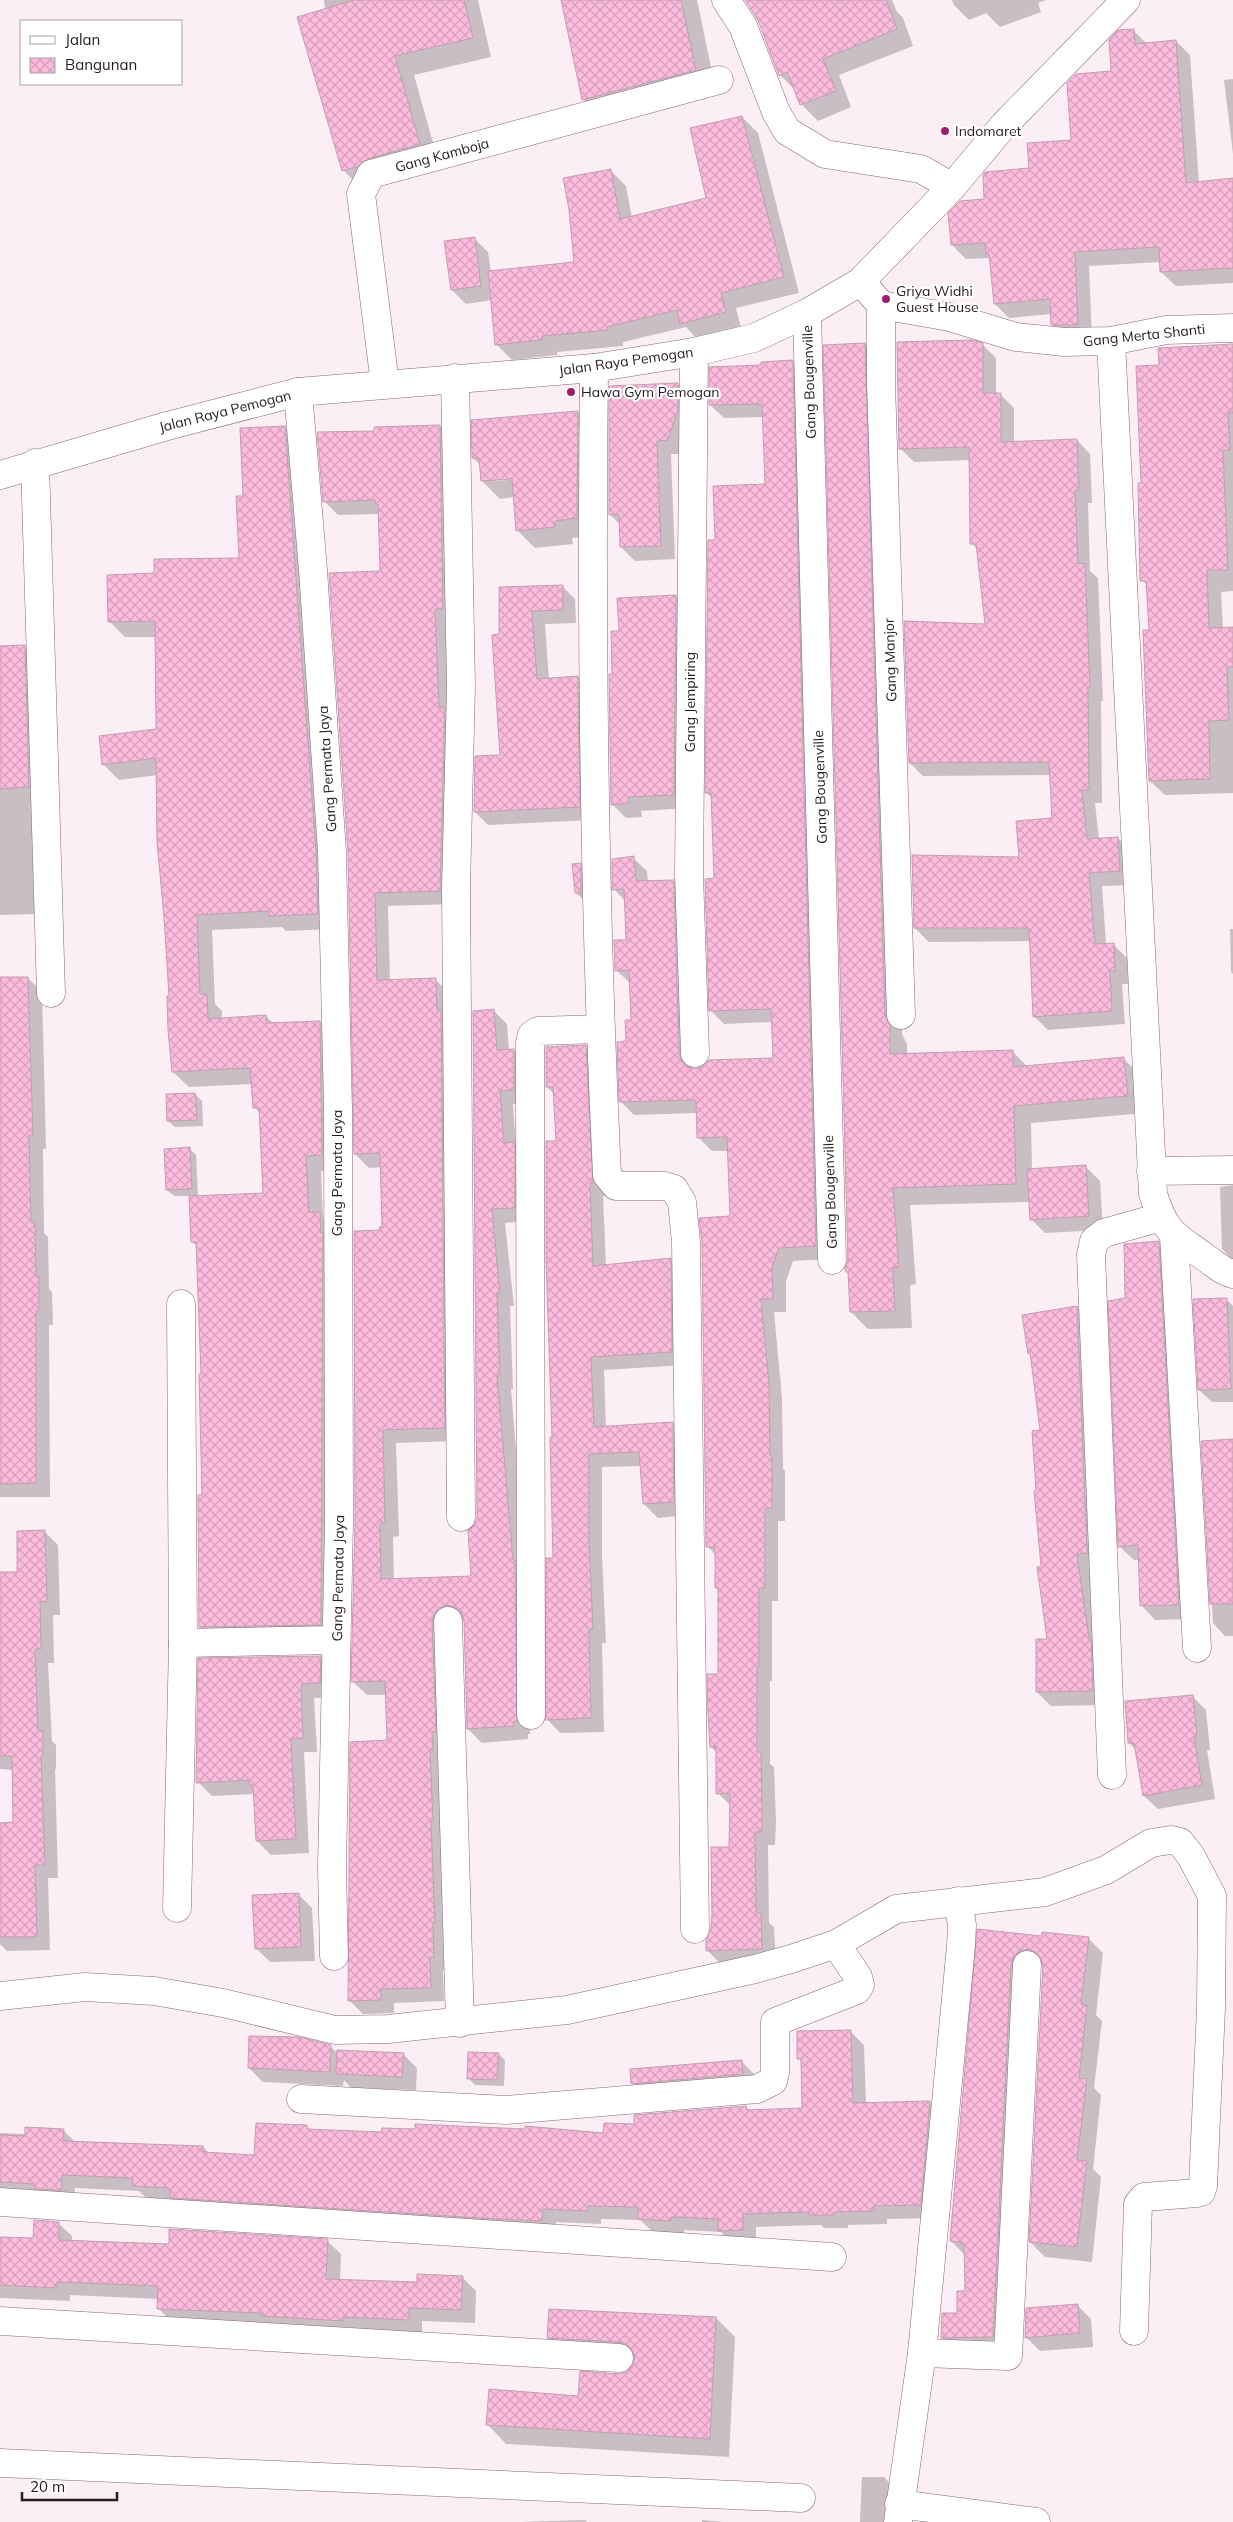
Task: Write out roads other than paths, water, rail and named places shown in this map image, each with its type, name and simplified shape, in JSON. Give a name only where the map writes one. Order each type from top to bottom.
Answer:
[{"type":"street","points":[[726,0],[743,26],[776,112],[788,131],[825,154],[921,169],[952,187]]},
{"type":"street","name":"Jalan Raya Pemogan","points":[[0,475],[35,463],[167,426],[298,392],[594,368],[694,352],[754,338],[807,313],[860,282],[952,187],[1004,125],[1126,0]]},
{"type":"street","name":"Gang Kamboja","points":[[385,384],[361,194],[371,174],[719,80]]},
{"type":"street","points":[[860,282],[882,305]]},
{"type":"street","name":"Gang Merta Shanti","points":[[882,305],[950,316],[1016,338],[1064,342],[1111,341],[1166,330],[1233,328]]},
{"type":"street","name":"Gang Manjor","points":[[882,305],[881,393],[901,1015]]},
{"type":"street","name":"Gang Bougenville","points":[[807,313],[832,1260]]},
{"type":"street","points":[[1111,341],[1151,1171],[1153,1194],[1167,1226],[1197,1648]]},
{"type":"street","name":"Gang Jempiring","points":[[694,352],[689,874],[694,1053]]},
{"type":"street","points":[[594,368],[594,622],[600,1029],[607,1176],[616,1186],[664,1186],[674,1189],[682,1202],[685,1234],[695,1929]]},
{"type":"street","points":[[455,378],[461,685],[456,888],[460,1517]]},
{"type":"street","name":"Gang Permata Jaya","points":[[298,392],[314,580],[332,852],[338,1108],[339,1522],[332,1868],[334,1956]]},
{"type":"street","points":[[35,463],[51,993]]},
{"type":"street","points":[[531,1715],[530,1043],[532,1035],[538,1031],[600,1029]]},
{"type":"street","points":[[1151,1171],[1233,1170]]},
{"type":"street","points":[[1112,1775],[1091,1255],[1094,1241],[1104,1233],[1167,1226],[1222,1270],[1233,1274]]},
{"type":"street","points":[[177,1908],[183,1643],[181,1304]]},
{"type":"street","points":[[448,1621],[460,2023]]},
{"type":"street","points":[[183,1643],[336,1640]]},
{"type":"street","points":[[0,1996],[85,1987],[154,1991],[223,2003],[335,2030],[388,2029],[460,2023],[567,2010],[756,1969],[836,1944],[896,1909],[1045,1892],[1106,1870],[1151,1842],[1171,1840],[1180,1842],[1222,1892],[1211,2008],[1203,2190],[1197,2193],[1144,2197],[1138,2204],[1134,2331]]},
{"type":"street","points":[[958,1901],[962,1925],[961,1946],[922,2353],[898,2513],[1036,2522]]},
{"type":"street","points":[[301,2099],[506,2110],[756,2089],[773,2081],[775,2072],[775,2022],[857,1990],[860,1985],[858,1977],[836,1944]]},
{"type":"street","points":[[922,2353],[1008,2356],[1028,1966]]},
{"type":"street","points":[[0,2202],[832,2257]]},
{"type":"street","points":[[0,2321],[618,2358]]},
{"type":"street","points":[[0,2463],[801,2498]]},
{"type":"place","name":"Indomaret","points":[[945,131]]},
{"type":"place","name":"Griya Widhi Guest House","points":[[886,299]]},
{"type":"place","name":"Hawa Gym Pemogan","points":[[571,392]]}]
